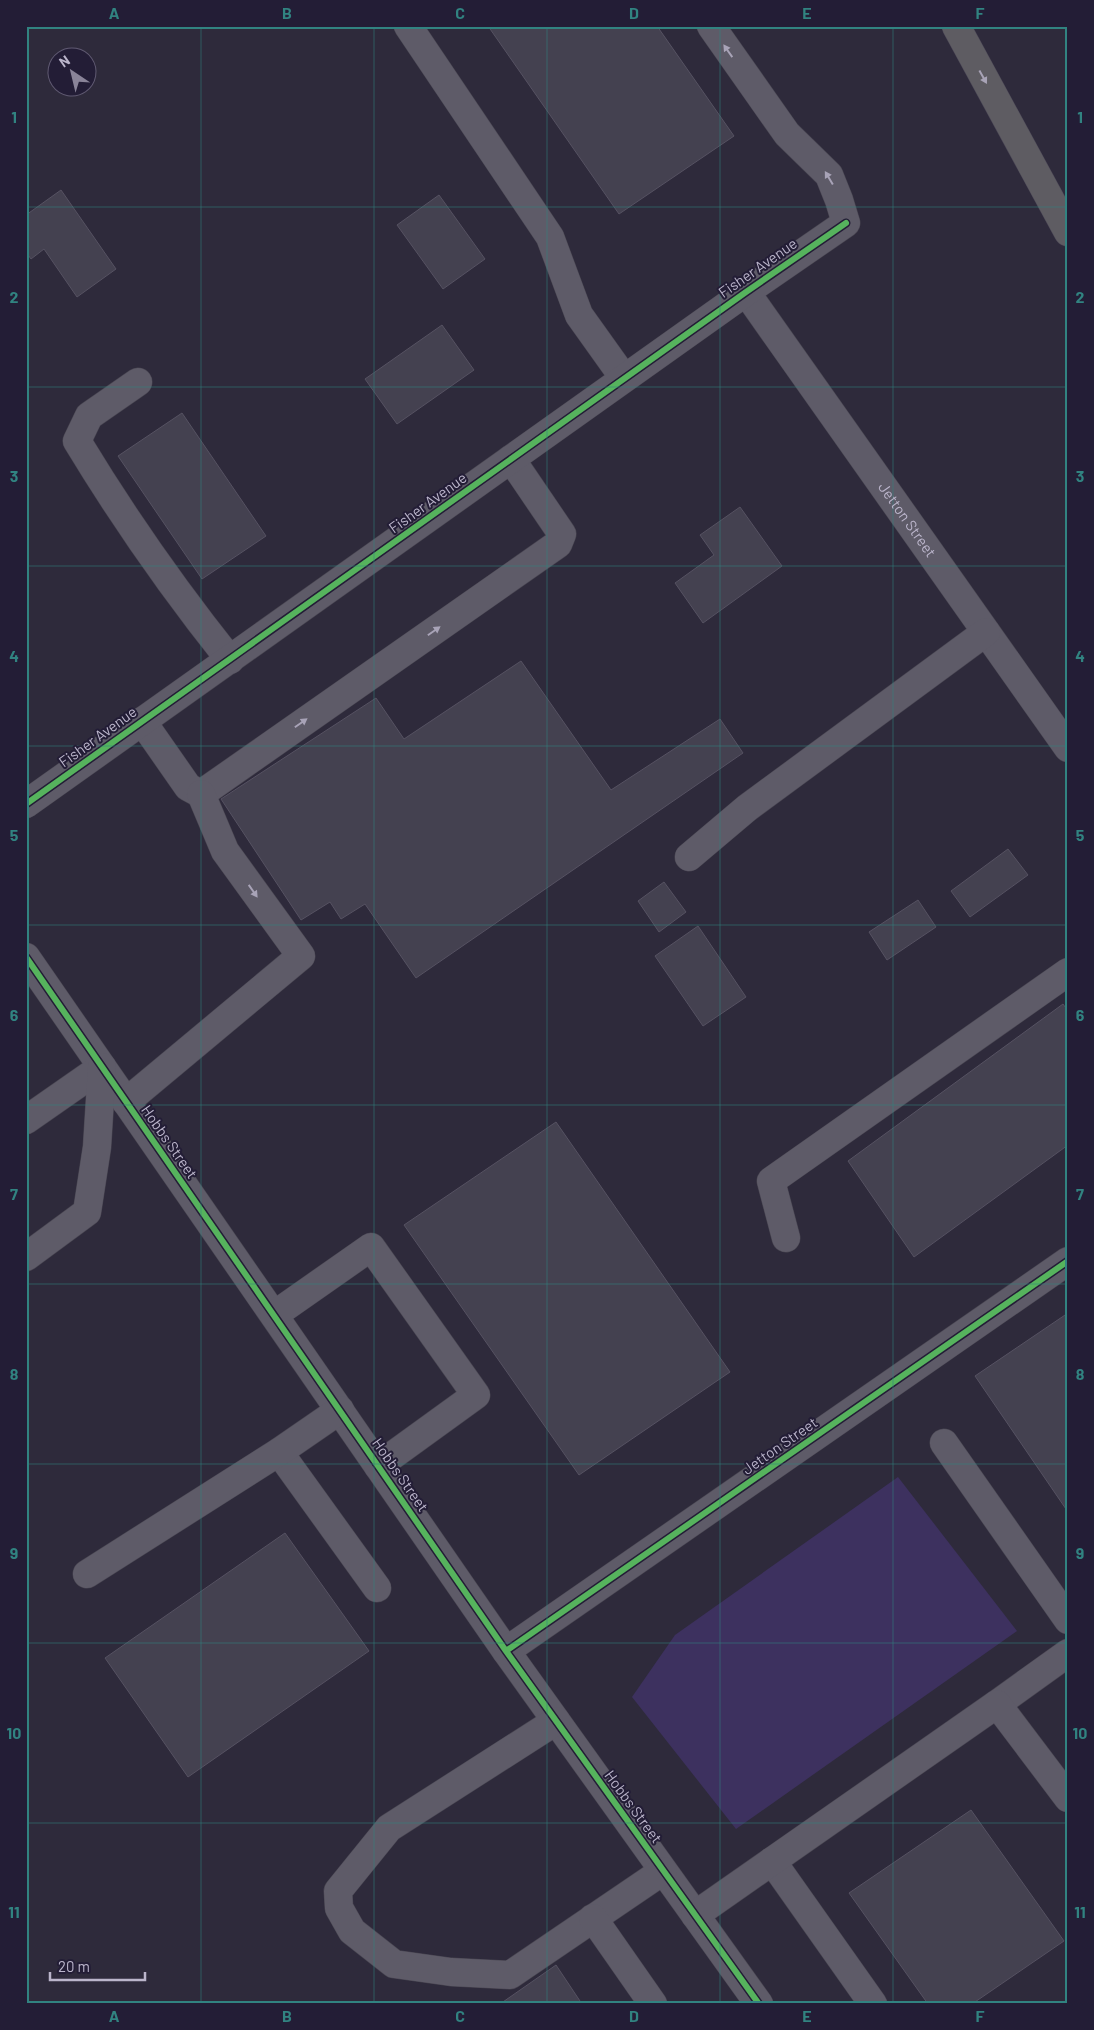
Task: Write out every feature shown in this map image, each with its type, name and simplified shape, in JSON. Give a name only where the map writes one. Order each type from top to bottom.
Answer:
[{"type":"highway","points":[[956,26],[1068,232]]},
{"type":"street","points":[[408,26],[550,237],[579,315],[624,378]]},
{"type":"street","name":"Fisher Avenue","points":[[26,804],[624,378],[846,223],[840,200],[829,175],[787,134],[711,26]]},
{"type":"street","name":"Jetton Street","points":[[746,292],[1068,748]]},
{"type":"street","points":[[138,382],[89,416],[77,441],[128,522],[230,660]]},
{"type":"street","points":[[201,794],[558,544],[562,534],[511,459]]},
{"type":"street","points":[[689,857],[748,808],[986,632]]},
{"type":"street","points":[[126,1102],[301,956],[225,851],[201,794],[188,787],[142,721]]},
{"type":"street","name":"Hobbs Street","points":[[26,957],[506,1651],[759,2004]]},
{"type":"street","points":[[786,1238],[771,1181],[1068,972]]},
{"type":"street","points":[[26,1120],[102,1067]]},
{"type":"street","points":[[26,1257],[87,1212],[97,1147],[102,1067]]},
{"type":"street","points":[[274,1315],[371,1247],[476,1394],[378,1466]]},
{"type":"street","name":"Jetton Street","points":[[506,1651],[1068,1261]]},
{"type":"street","points":[[87,1574],[279,1452],[340,1410]]},
{"type":"street","points":[[944,1443],[1068,1620]]},
{"type":"street","points":[[279,1452],[377,1588]]},
{"type":"street","points":[[695,1915],[1068,1653]]},
{"type":"street","points":[[996,1704],[1068,1798]]},
{"type":"street","points":[[556,1721],[389,1828],[338,1891],[339,1908],[352,1930],[394,1964],[451,1972],[510,1975],[663,1871]]},
{"type":"street","points":[[772,1861],[873,2004]]},
{"type":"street","points":[[592,1918],[653,2004]]},
{"type":"shaded area","points":[[898,1477],[1017,1631],[736,1829],[632,1697],[675,1635]]},
{"type":"building","points":[[488,26],[657,26],[734,136],[619,214]]},
{"type":"building","points":[[61,190],[116,269],[77,297],[44,249],[31,259],[26,252],[26,215]]},
{"type":"building","points":[[439,195],[485,259],[443,289],[397,225]]},
{"type":"building","points":[[442,325],[474,370],[397,424],[365,379]]},
{"type":"building","points":[[182,413],[266,536],[202,579],[118,456]]},
{"type":"building","points":[[740,507],[782,566],[703,623],[675,583],[714,555],[700,535]]},
{"type":"building","points":[[521,661],[611,790],[720,719],[743,753],[416,978],[365,904],[341,919],[330,902],[301,920],[221,799],[376,698],[404,739]]},
{"type":"building","points":[[1008,849],[1028,875],[970,917],[951,891]]},
{"type":"building","points":[[664,882],[686,912],[659,932],[638,901]]},
{"type":"building","points":[[918,900],[936,927],[887,960],[869,932]]},
{"type":"building","points":[[698,926],[746,997],[703,1026],[655,956]]},
{"type":"building","points":[[1063,1004],[1068,1011],[1068,1145],[914,1257],[848,1161]]},
{"type":"building","points":[[556,1122],[730,1372],[579,1475],[404,1225]]},
{"type":"building","points":[[1068,1313],[1068,1512],[975,1376]]},
{"type":"building","points":[[285,1533],[369,1651],[188,1777],[105,1658]]},
{"type":"building","points":[[971,1810],[1064,1941],[972,2004],[928,2004],[849,1893]]},
{"type":"building","points":[[556,1965],[582,2004],[500,2004]]},
{"type":"cycle path","points":[[26,804],[746,292],[846,223]]},
{"type":"cycle path","points":[[26,957],[506,1651],[759,2004]]},
{"type":"cycle path","points":[[506,1651],[1068,1261]]}]
